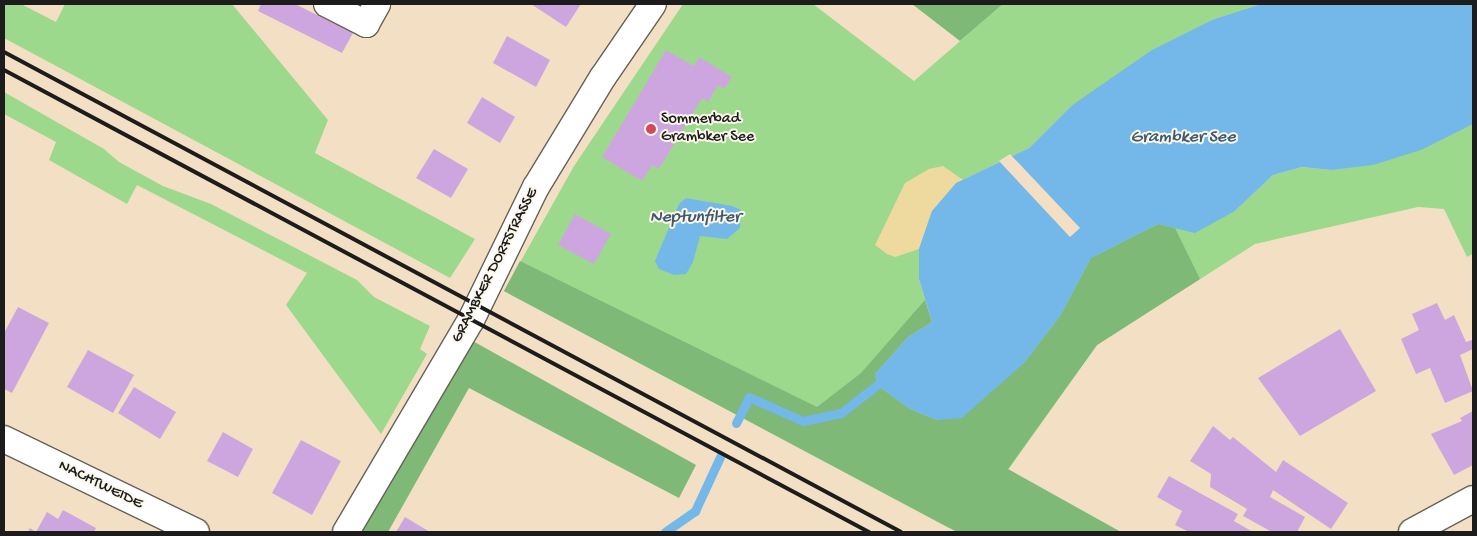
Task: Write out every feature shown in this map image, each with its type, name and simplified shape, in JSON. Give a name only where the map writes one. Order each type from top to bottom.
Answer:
[{"type":"street","points":[[327,4],[366,24],[377,4]]},
{"type":"street","name":"GRAMBKER DORFSTRASSE","points":[[346,532],[471,320],[536,187],[603,77],[653,4]]},
{"type":"street","name":"NACHTWEIDE","points":[[4,439],[188,530]]},
{"type":"street","points":[[1412,532],[1473,499]]},
{"type":"green space","points":[[4,4],[21,4],[56,22],[65,4],[232,4],[328,120],[315,153],[475,239],[450,278],[4,38]]},
{"type":"green space","points":[[683,4],[813,4],[914,81],[1003,4],[1261,4],[1214,19],[1071,106],[1029,148],[956,183],[919,279],[932,322],[1158,224],[1235,211],[1273,175],[1302,167],[1331,170],[1473,124],[1473,254],[1467,257],[1444,209],[1418,207],[1255,244],[1097,345],[1008,470],[949,528],[504,291],[574,166]]},
{"type":"green space","points":[[912,4],[1003,4],[960,41]]},
{"type":"green space","points":[[4,92],[104,149],[119,162],[163,186],[211,204],[357,280],[374,297],[430,326],[420,349],[427,354],[381,434],[286,305],[307,273],[137,185],[127,204],[49,160],[56,142],[4,114]]},
{"type":"green space","points":[[1158,224],[1175,228],[1200,279],[1097,345],[1008,469],[1121,532],[957,532],[504,291],[520,261],[817,407],[861,373],[925,300],[932,322],[908,337],[875,374],[877,385],[910,409],[937,420],[1024,363],[1060,316],[1091,258]]},
{"type":"green space","points":[[471,340],[696,465],[679,498],[469,388],[388,532],[358,532]]},
{"type":"sand","points":[[943,166],[963,180],[932,211],[919,249],[895,257],[887,254],[875,245],[905,183],[929,169]]},
{"type":"water","name":"Grambker See","points":[[1261,4],[1473,4],[1473,124],[1421,150],[1373,165],[1331,170],[1302,167],[1273,175],[1235,211],[1195,233],[1158,224],[1091,258],[1060,316],[1024,363],[962,418],[937,420],[910,409],[877,385],[875,374],[908,337],[932,322],[919,279],[919,249],[932,211],[956,183],[1029,148],[1071,106],[1152,50],[1214,19]]},
{"type":"water","name":"Neptunfilter","points":[[686,198],[732,206],[741,210],[740,228],[727,239],[700,236],[693,262],[686,274],[674,275],[659,269],[655,261],[679,204]]},
{"type":"pier","points":[[1010,154],[1080,228],[1070,237],[999,161]]},
{"type":"building","points":[[261,4],[295,4],[353,33],[342,53],[258,11]]},
{"type":"building","points":[[531,4],[581,4],[566,27]]},
{"type":"building","points":[[507,36],[550,60],[536,87],[493,63]]},
{"type":"building","name":"Sommerbad Grambker See","points":[[666,50],[694,66],[699,57],[732,77],[724,89],[718,85],[708,102],[702,98],[659,169],[652,165],[642,181],[602,157]]},
{"type":"building","points":[[482,97],[515,117],[500,143],[467,123]]},
{"type":"building","points":[[434,149],[468,169],[451,198],[416,178]]},
{"type":"building","points":[[575,214],[611,234],[594,264],[558,245]]},
{"type":"building","points":[[1437,303],[1445,320],[1454,315],[1466,342],[1472,340],[1473,344],[1473,349],[1460,355],[1473,391],[1445,403],[1430,368],[1416,374],[1401,339],[1419,330],[1412,314]]},
{"type":"building","points":[[18,307],[49,323],[12,393],[4,389],[4,333]]},
{"type":"building","points":[[1340,329],[1376,391],[1300,436],[1258,378]]},
{"type":"building","points":[[88,350],[134,375],[113,413],[67,387]]},
{"type":"building","points":[[134,387],[176,412],[160,439],[118,413]]},
{"type":"building","points":[[1473,411],[1473,465],[1454,475],[1431,434],[1462,421],[1460,418]]},
{"type":"building","points":[[1213,426],[1230,440],[1233,437],[1276,472],[1283,460],[1348,503],[1331,529],[1273,490],[1270,497],[1305,517],[1297,532],[1272,532],[1243,516],[1247,509],[1210,487],[1211,474],[1190,461]]},
{"type":"building","points":[[223,432],[253,449],[238,477],[207,461]]},
{"type":"building","points":[[301,440],[341,461],[312,515],[272,493]]},
{"type":"building","points":[[1169,476],[1238,514],[1234,521],[1253,532],[1189,532],[1175,525],[1182,511],[1157,497]]},
{"type":"building","points":[[63,510],[96,528],[94,532],[36,532],[47,512],[58,519]]},
{"type":"building","points":[[405,517],[430,532],[396,532]]},
{"type":"building","points":[[30,528],[36,532],[28,532]]},
{"type":"waterway","points":[[736,423],[749,397],[803,421],[841,413],[877,385]]},
{"type":"waterway","points":[[665,532],[695,511],[720,457]]},
{"type":"railway","points":[[4,52],[901,532]]},
{"type":"railway","points":[[4,70],[869,532]]},
{"type":"place","name":"Sommerbad Grambker See","points":[[651,129]]}]
